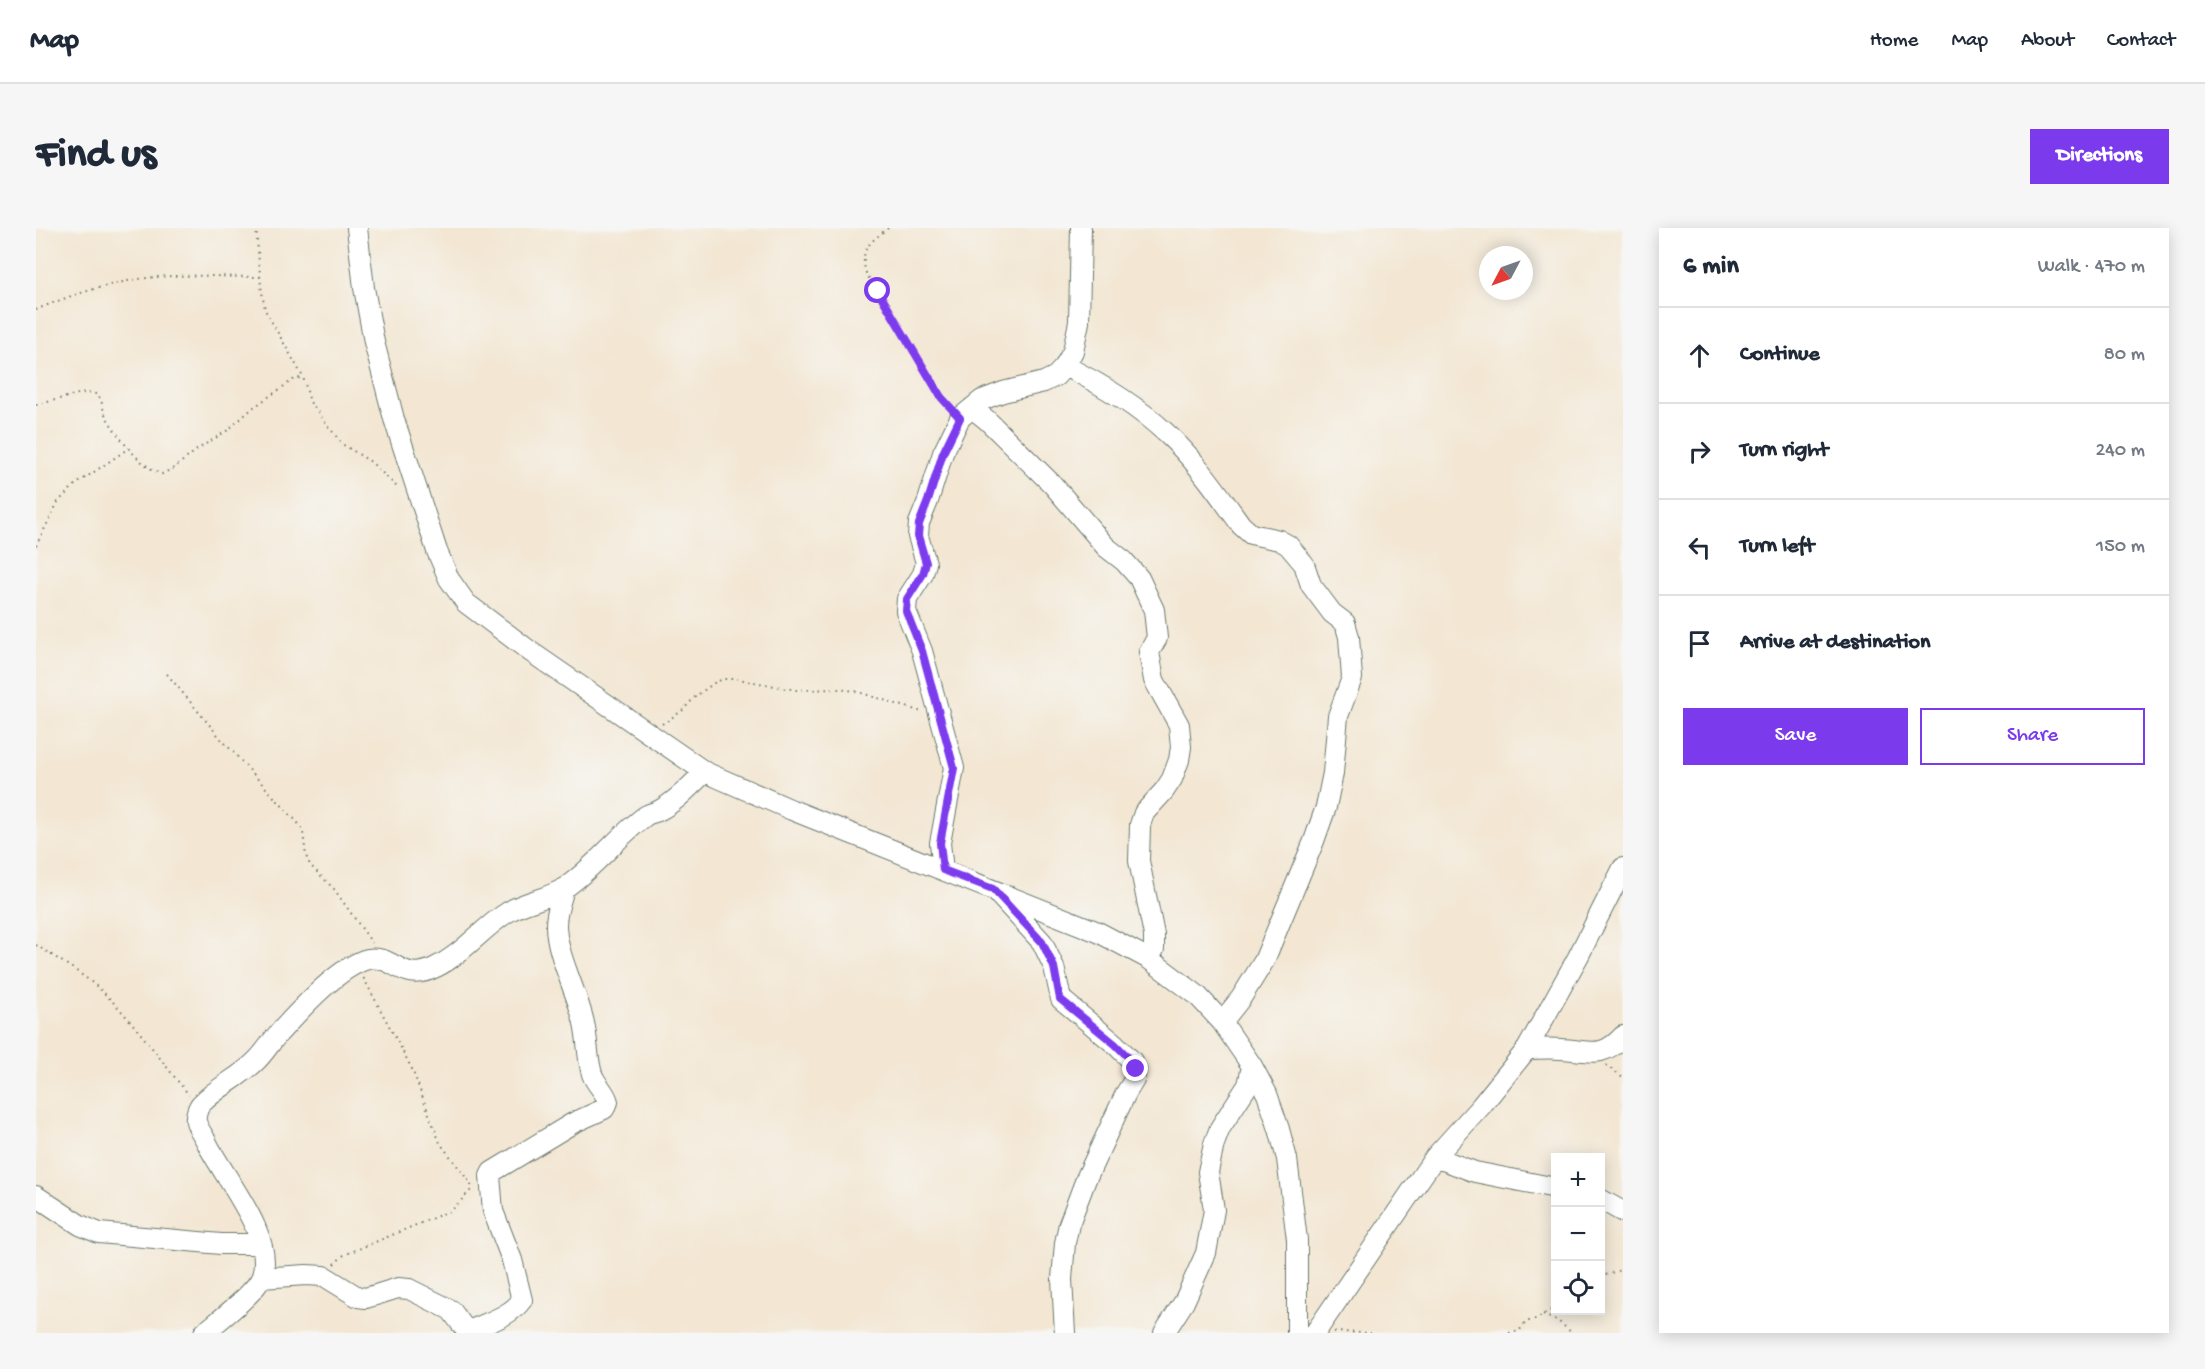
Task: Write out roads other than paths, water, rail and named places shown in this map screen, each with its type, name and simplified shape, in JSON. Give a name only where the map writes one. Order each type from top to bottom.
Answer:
[{"type":"street","points":[[357,228],[363,288],[394,419],[436,551],[449,579],[466,603],[531,652],[705,772],[792,810],[1098,932],[1149,959],[1197,995],[1222,1022],[1252,1066],[1267,1094],[1280,1129],[1287,1159],[1297,1240],[1297,1333]]},
{"type":"street","points":[[943,870],[940,843],[954,768],[922,651],[906,611],[907,599],[923,574],[926,563],[918,536],[919,524],[943,453],[966,413],[981,400],[1044,382],[1056,376],[1065,366],[1073,351],[1079,322],[1081,228]]},
{"type":"street","points":[[1065,366],[1088,377],[1142,412],[1167,433],[1241,525],[1251,534],[1279,540],[1288,545],[1304,564],[1311,585],[1321,600],[1345,623],[1349,637],[1352,678],[1338,716],[1333,773],[1326,807],[1303,870],[1264,961],[1241,998],[1222,1022]]},
{"type":"street","points":[[966,413],[987,420],[1053,485],[1106,547],[1125,561],[1139,578],[1154,610],[1157,638],[1149,652],[1154,681],[1179,725],[1181,747],[1172,779],[1144,813],[1140,825],[1139,861],[1154,935],[1154,949],[1149,959]]},
{"type":"street","points":[[204,1333],[248,1295],[261,1278],[264,1263],[261,1244],[252,1221],[220,1168],[196,1120],[199,1106],[257,1061],[295,1016],[340,974],[369,959],[380,959],[403,971],[416,974],[439,966],[462,950],[490,924],[511,910],[564,888],[586,871],[646,815],[659,811],[705,772]]},
{"type":"street","points":[[1316,1333],[1435,1157],[1481,1106],[1527,1049],[1578,957],[1623,868]]},
{"type":"street","points":[[261,1278],[324,1276],[358,1297],[377,1296],[398,1288],[409,1289],[451,1310],[468,1332],[506,1314],[519,1305],[522,1300],[512,1260],[493,1211],[490,1176],[492,1172],[573,1124],[604,1109],[608,1102],[593,1076],[588,1058],[584,1022],[568,977],[556,926],[564,888]]},
{"type":"street","points":[[993,889],[1042,942],[1054,967],[1060,999],[1115,1044],[1132,1061],[1136,1069],[1134,1080],[1086,1179],[1069,1224],[1062,1279],[1065,1333]]},
{"type":"street","points":[[1527,1049],[1559,1048],[1590,1053],[1609,1049],[1623,1036]]},
{"type":"street","points":[[1164,1333],[1184,1302],[1206,1253],[1214,1210],[1208,1172],[1214,1144],[1220,1128],[1248,1085],[1252,1066]]},
{"type":"street","points":[[1435,1157],[1475,1172],[1551,1187]]},
{"type":"street","points":[[36,1196],[80,1225],[99,1233],[221,1244],[261,1244]]},
{"type":"street","points":[[1605,1202],[1623,1212]]}]
